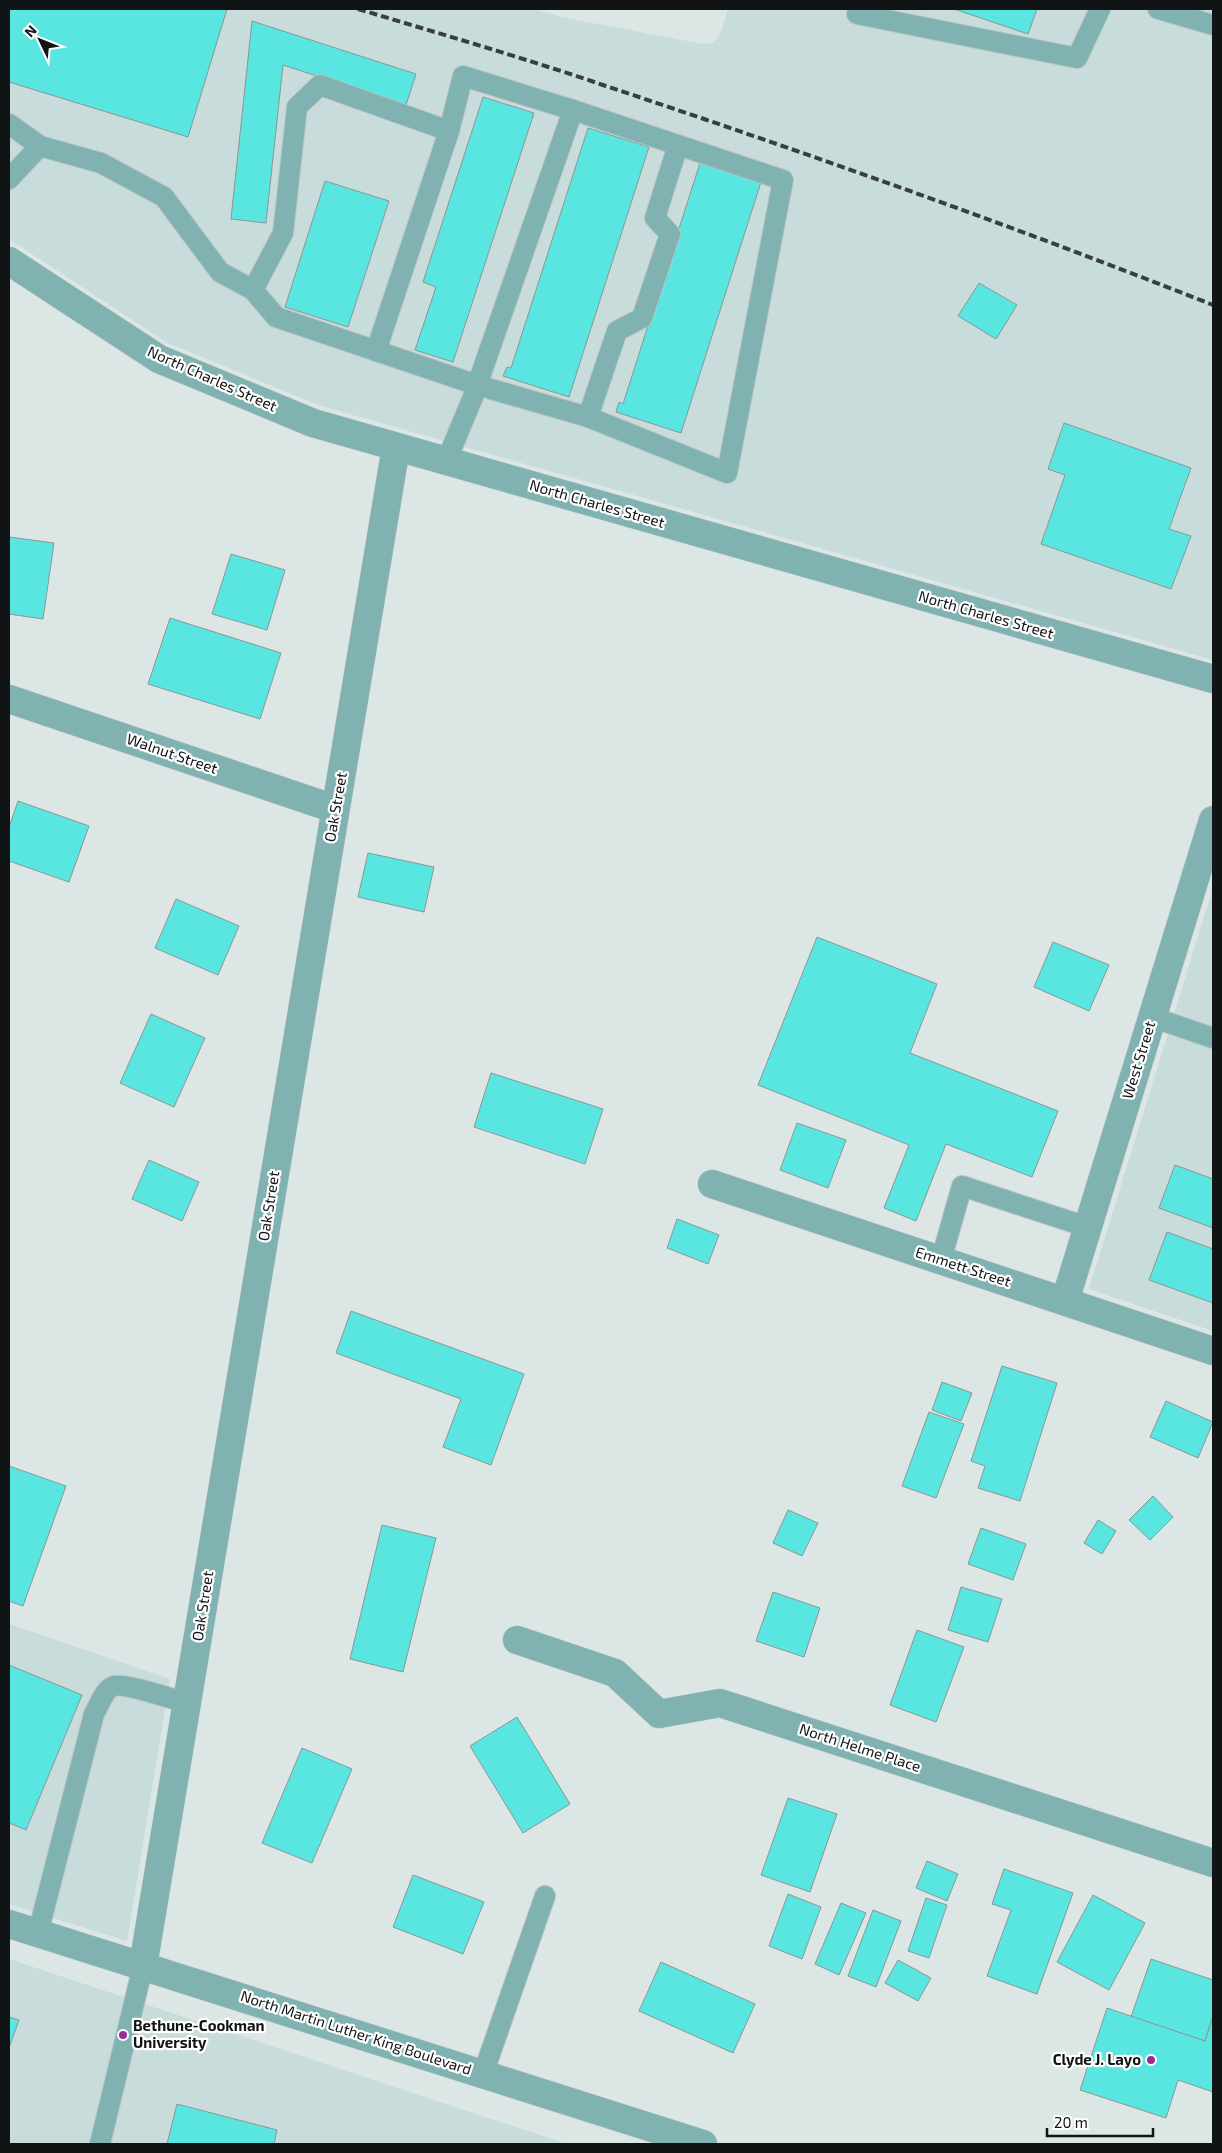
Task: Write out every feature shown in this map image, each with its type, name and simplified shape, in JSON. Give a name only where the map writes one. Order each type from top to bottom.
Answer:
[{"type":"street","name":"North Charles Street","points":[[9,261],[159,359],[313,423],[1213,679]]},
{"type":"street","name":"Oak Street","points":[[143,1966],[396,447]]},
{"type":"street","name":"Walnut Street","points":[[9,699],[335,809]]},
{"type":"street","name":"West Street","points":[[1065,1301],[1152,1017],[1212,832]]},
{"type":"street","name":"Emmett Street","points":[[712,1184],[1213,1351]]},
{"type":"street","name":"North Helme Place","points":[[517,1640],[615,1673],[659,1714],[720,1703],[1213,1863]]},
{"type":"street","name":"North Martin Luther King Boulevard","points":[[9,1924],[703,2144]]},
{"type":"lane","points":[[858,9],[857,14],[1078,58],[1100,9]]},
{"type":"lane","points":[[1158,9],[1213,25]]},
{"type":"lane","points":[[9,124],[40,146],[101,163],[164,196],[220,272],[253,290],[276,318],[477,385],[588,417],[727,473],[783,180],[573,110],[463,76],[449,131],[376,351]]},
{"type":"lane","points":[[253,290],[283,233],[296,107],[320,85],[449,131]]},
{"type":"lane","points":[[446,462],[477,385],[573,110]]},
{"type":"lane","points":[[588,417],[617,331],[642,318],[670,234],[655,218],[678,145]]},
{"type":"lane","points":[[9,180],[40,146]]},
{"type":"lane","points":[[1152,1017],[1213,1038]]},
{"type":"lane","points":[[941,1260],[962,1186],[1087,1227]]},
{"type":"lane","points":[[38,1933],[94,1714],[102,1698],[108,1690],[115,1686],[127,1687],[186,1703]]},
{"type":"lane","points":[[483,2074],[545,1896]]},
{"type":"lane","points":[[100,2144],[143,1966]]},
{"type":"shaded area","points":[[9,9],[533,9],[561,17],[703,44],[713,43],[720,35],[728,9],[1213,9],[1213,660],[318,405],[166,342],[9,239]]},
{"type":"shaded area","points":[[1213,888],[1213,1331],[1089,1289]]},
{"type":"shaded area","points":[[9,1624],[170,1679],[127,1941],[9,1904]]},
{"type":"shaded area","name":"Bethune-Cookman University","points":[[9,1959],[464,2110],[567,2144],[9,2144]]},
{"type":"building","points":[[9,9],[227,9],[188,137],[9,82]]},
{"type":"building","points":[[954,9],[1037,9],[1028,34]]},
{"type":"building","points":[[252,21],[416,74],[406,105],[283,65],[266,223],[231,219]]},
{"type":"building","points":[[483,97],[534,113],[453,362],[415,350],[436,287],[423,282]]},
{"type":"building","points":[[588,128],[649,147],[569,397],[503,376],[507,367],[511,368]]},
{"type":"building","points":[[700,163],[761,182],[681,433],[616,412],[619,402],[623,404]]},
{"type":"building","points":[[325,181],[389,201],[348,327],[285,307]]},
{"type":"building","points":[[979,283],[1017,305],[996,339],[958,316]]},
{"type":"building","points":[[1064,423],[1191,468],[1169,529],[1191,536],[1171,589],[1041,544],[1065,475],[1048,469]]},
{"type":"building","points":[[9,537],[54,543],[43,619],[9,614]]},
{"type":"building","points":[[231,554],[285,570],[267,630],[212,614]]},
{"type":"building","points":[[170,618],[281,653],[260,719],[148,684]]},
{"type":"building","points":[[18,801],[89,826],[69,882],[9,861],[9,827]]},
{"type":"building","points":[[368,853],[434,867],[424,912],[358,897]]},
{"type":"building","points":[[176,899],[239,926],[218,975],[155,948]]},
{"type":"building","points":[[817,937],[937,984],[910,1053],[1058,1111],[1032,1177],[946,1144],[916,1221],[884,1208],[909,1145],[758,1085]]},
{"type":"building","points":[[1053,942],[1109,965],[1089,1011],[1034,987]]},
{"type":"building","points":[[151,1014],[205,1038],[174,1107],[120,1083]]},
{"type":"building","points":[[491,1073],[603,1109],[585,1164],[474,1127]]},
{"type":"building","points":[[797,1123],[846,1140],[828,1188],[780,1170]]},
{"type":"building","points":[[149,1160],[199,1182],[182,1221],[132,1199]]},
{"type":"building","points":[[1175,1165],[1213,1179],[1213,1228],[1159,1208]]},
{"type":"building","points":[[677,1219],[719,1235],[708,1264],[667,1248]]},
{"type":"building","points":[[1167,1232],[1213,1249],[1213,1303],[1149,1280]]},
{"type":"building","points":[[351,1311],[524,1374],[491,1465],[443,1447],[461,1399],[336,1353]]},
{"type":"building","points":[[1002,1366],[1057,1383],[1020,1501],[978,1488],[985,1466],[971,1461]]},
{"type":"building","points":[[942,1382],[972,1393],[961,1421],[932,1410]]},
{"type":"building","points":[[1166,1401],[1213,1422],[1198,1458],[1150,1437]]},
{"type":"building","points":[[929,1412],[964,1424],[936,1498],[902,1486]]},
{"type":"building","points":[[9,1466],[66,1486],[23,1606],[9,1601]]},
{"type":"building","points":[[1153,1496],[1173,1517],[1150,1540],[1129,1520]]},
{"type":"building","points":[[788,1510],[818,1523],[802,1556],[773,1543]]},
{"type":"building","points":[[1098,1520],[1116,1531],[1102,1554],[1084,1543]]},
{"type":"building","points":[[382,1525],[436,1538],[403,1672],[350,1659]]},
{"type":"building","points":[[981,1528],[1026,1544],[1013,1580],[968,1564]]},
{"type":"building","points":[[961,1587],[1002,1599],[988,1642],[948,1630]]},
{"type":"building","points":[[773,1592],[820,1608],[804,1657],[756,1641]]},
{"type":"building","points":[[917,1630],[964,1647],[936,1722],[890,1705]]},
{"type":"building","points":[[9,1665],[82,1695],[26,1830],[9,1823]]},
{"type":"building","points":[[517,1717],[570,1804],[523,1833],[470,1746]]},
{"type":"building","points":[[302,1748],[352,1769],[312,1863],[262,1843]]},
{"type":"building","points":[[788,1798],[837,1814],[810,1892],[761,1875]]},
{"type":"building","points":[[927,1861],[958,1874],[947,1901],[916,1888]]},
{"type":"building","points":[[1004,1869],[1073,1893],[1037,1994],[987,1976],[1011,1910],[992,1904]]},
{"type":"building","points":[[413,1875],[484,1902],[463,1954],[393,1927]]},
{"type":"building","points":[[788,1894],[821,1907],[802,1959],[769,1946]]},
{"type":"building","points":[[1093,1895],[1145,1923],[1109,1990],[1057,1962]]},
{"type":"building","points":[[926,1898],[947,1905],[929,1958],[908,1951]]},
{"type":"building","points":[[841,1903],[866,1913],[839,1975],[815,1964]]},
{"type":"building","points":[[873,1910],[901,1921],[876,1987],[848,1976]]},
{"type":"building","points":[[1151,1959],[1213,1980],[1213,2016],[1205,2041],[1131,2017]]},
{"type":"building","points":[[898,1960],[931,1978],[918,2001],[885,1983]]},
{"type":"building","points":[[661,1962],[755,2004],[733,2053],[639,2011]]},
{"type":"building","name":"Clyde J. Layo","points":[[1107,2008],[1205,2041],[1213,2016],[1213,2092],[1178,2080],[1166,2118],[1080,2090]]},
{"type":"building","points":[[9,2017],[19,2020],[9,2048]]},
{"type":"building","points":[[177,2104],[277,2130],[274,2144],[167,2144]]},
{"type":"railway","points":[[358,9],[482,46],[759,138],[911,191],[1213,305]]},
{"type":"place","name":"Bethune-Cookman University","points":[[123,2035]]},
{"type":"place","name":"Clyde J. Layo","points":[[1151,2060]]}]
